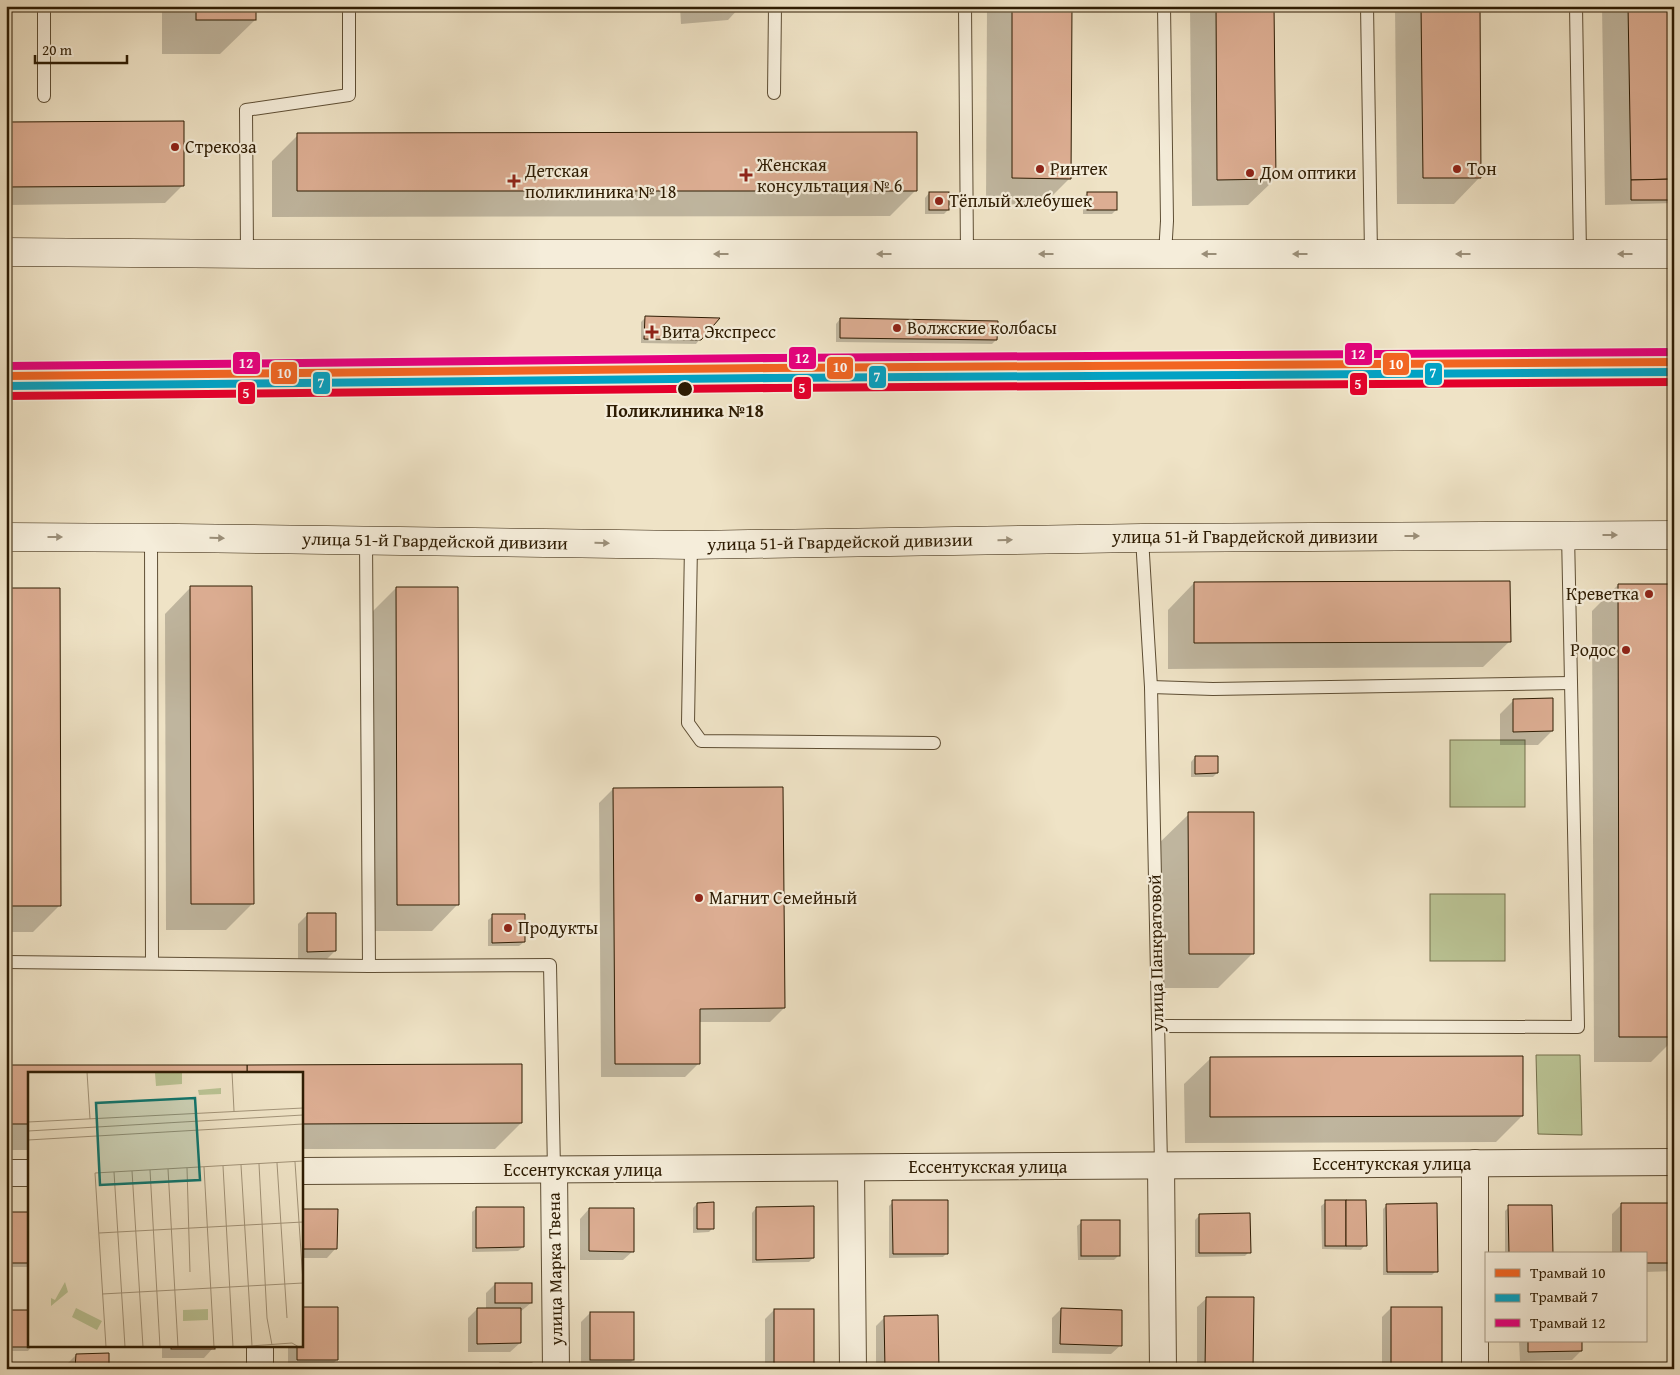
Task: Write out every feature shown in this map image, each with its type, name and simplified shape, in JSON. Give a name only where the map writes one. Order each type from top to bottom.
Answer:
[{"type":"main road","points":[[6,252],[1674,254]]},
{"type":"main road","name":"улица 51-й Гвардейской дивизии","points":[[6,537],[691,544],[1674,534]]},
{"type":"street","name":"Ессентукская улица","points":[[302,1171],[1674,1162]]},
{"type":"street","points":[[1475,1163],[1475,1369]]},
{"type":"street","name":"улица Панкратовой","points":[[1161,1166],[1163,1369]]},
{"type":"street","points":[[851,1168],[853,1369]]},
{"type":"street","name":"улица Марка Твена","points":[[554,1170],[556,1369]]},
{"type":"street","points":[[6,1174],[28,1173]]},
{"type":"street","points":[[260,1348],[260,1369]]},
{"type":"lane","points":[[44,6],[44,96]]},
{"type":"lane","points":[[248,253],[246,110],[349,95],[349,6]]},
{"type":"lane","points":[[774,93],[775,6]]},
{"type":"lane","points":[[964,6],[966,254]]},
{"type":"lane","points":[[1164,6],[1167,221],[1165,254]]},
{"type":"lane","points":[[1367,6],[1371,254]]},
{"type":"lane","points":[[1576,6],[1580,254]]},
{"type":"lane","points":[[1158,1026],[1578,1027],[1568,534]]},
{"type":"lane","points":[[151,538],[152,963]]},
{"type":"lane","name":"улица Панкратовой","points":[[1142,538],[1151,688],[1161,1166]]},
{"type":"lane","points":[[366,540],[369,966]]},
{"type":"lane","points":[[691,544],[688,723],[701,741],[934,743]]},
{"type":"lane","points":[[1151,688],[1214,689],[1571,683]]},
{"type":"lane","points":[[6,962],[369,966],[550,965],[554,1170]]},
{"type":"green space","points":[[1450,740],[1525,740],[1525,807],[1450,807]]},
{"type":"green space","points":[[1430,894],[1505,894],[1505,961],[1430,961]]},
{"type":"green space","points":[[1536,1055],[1580,1055],[1582,1135],[1538,1134]]},
{"type":"building","points":[[196,6],[256,6],[256,20],[196,20]]},
{"type":"building","points":[[695,6],[740,6],[695,10]]},
{"type":"building","points":[[1012,6],[1072,6],[1071,179],[1012,178]]},
{"type":"building","points":[[1216,6],[1274,6],[1276,179],[1217,180]]},
{"type":"building","points":[[1421,6],[1480,6],[1481,178],[1423,178]]},
{"type":"building","points":[[1628,6],[1674,6],[1674,179],[1631,180]]},
{"type":"building","points":[[184,121],[184,186],[6,187],[6,122]]},
{"type":"building","points":[[917,132],[917,191],[297,191],[297,133]]},
{"type":"building","points":[[1674,179],[1674,200],[1631,200],[1631,180]]},
{"type":"building","name":"Тёплый хлебушек","points":[[929,192],[949,192],[949,210],[929,210]]},
{"type":"building","points":[[1087,192],[1117,192],[1117,210],[1087,210]]},
{"type":"building","points":[[645,316],[720,318],[701,340],[644,339]]},
{"type":"building","points":[[840,318],[998,321],[997,340],[840,338]]},
{"type":"building","points":[[1510,581],[1511,642],[1194,643],[1194,582]]},
{"type":"building","points":[[1618,584],[1674,584],[1674,1037],[1619,1037]]},
{"type":"building","points":[[190,586],[252,586],[254,904],[191,904]]},
{"type":"building","points":[[396,587],[458,587],[459,905],[397,905]]},
{"type":"building","points":[[6,588],[60,588],[61,906],[6,906]]},
{"type":"building","points":[[1553,698],[1553,731],[1513,732],[1513,699]]},
{"type":"building","points":[[1195,756],[1218,756],[1218,773],[1195,774]]},
{"type":"building","name":"Магнит Семейный","points":[[783,787],[785,1008],[700,1009],[700,1064],[615,1064],[613,788]]},
{"type":"building","points":[[1188,812],[1254,812],[1254,954],[1189,954]]},
{"type":"building","points":[[307,913],[336,913],[336,951],[307,952]]},
{"type":"building","name":"Продукты","points":[[492,914],[525,914],[525,942],[492,943]]},
{"type":"building","points":[[1523,1056],[1523,1116],[1210,1117],[1210,1057]]},
{"type":"building","points":[[522,1064],[522,1123],[302,1124],[302,1072],[247,1072],[247,1065]]},
{"type":"building","points":[[6,1065],[247,1065],[247,1072],[28,1072],[28,1124],[6,1124]]},
{"type":"building","points":[[892,1200],[948,1200],[948,1254],[893,1254]]},
{"type":"building","points":[[1325,1200],[1346,1200],[1346,1246],[1325,1246]]},
{"type":"building","points":[[1346,1200],[1366,1200],[1367,1246],[1346,1246]]},
{"type":"building","points":[[714,1202],[714,1229],[697,1229],[697,1203]]},
{"type":"building","points":[[1437,1203],[1438,1272],[1387,1272],[1386,1204]]},
{"type":"building","points":[[1621,1203],[1674,1203],[1674,1263],[1648,1263],[1648,1252],[1621,1252]]},
{"type":"building","points":[[1508,1205],[1552,1205],[1553,1252],[1509,1252]]},
{"type":"building","points":[[814,1206],[814,1258],[756,1260],[756,1207]]},
{"type":"building","points":[[476,1207],[524,1207],[524,1247],[476,1248]]},
{"type":"building","points":[[589,1208],[634,1208],[634,1252],[589,1251]]},
{"type":"building","points":[[302,1209],[338,1209],[337,1249],[302,1249]]},
{"type":"building","points":[[6,1212],[28,1212],[28,1263],[6,1263]]},
{"type":"building","points":[[1250,1213],[1251,1253],[1199,1253],[1199,1214]]},
{"type":"building","points":[[1081,1220],[1120,1220],[1120,1256],[1081,1256]]},
{"type":"building","points":[[495,1283],[532,1283],[532,1303],[495,1303]]},
{"type":"building","points":[[1206,1297],[1254,1297],[1253,1369],[1205,1369]]},
{"type":"building","points":[[302,1307],[338,1307],[338,1360],[297,1360],[297,1348],[302,1348]]},
{"type":"building","points":[[1391,1307],[1442,1307],[1442,1369],[1391,1369]]},
{"type":"building","points":[[477,1308],[521,1308],[521,1343],[477,1344]]},
{"type":"building","points":[[1061,1308],[1122,1310],[1122,1346],[1060,1344]]},
{"type":"building","points":[[774,1309],[814,1309],[814,1365],[774,1365]]},
{"type":"building","points":[[6,1310],[28,1310],[28,1347],[6,1347]]},
{"type":"building","points":[[590,1312],[634,1312],[634,1360],[590,1360]]},
{"type":"building","points":[[938,1315],[939,1369],[885,1369],[884,1316]]},
{"type":"building","points":[[1528,1342],[1582,1342],[1582,1351],[1528,1352]]},
{"type":"building","points":[[171,1348],[215,1348],[215,1349]]},
{"type":"building","points":[[109,1353],[109,1369],[75,1369],[76,1354]]},
{"type":"building","points":[[500,1363],[532,1363],[532,1369],[500,1369]]},
{"type":"building","points":[[201,1365],[232,1365],[232,1369],[201,1369]]},
{"type":"building","points":[[6,1366],[25,1366],[25,1369],[6,1369]]},
{"type":"tram line","name":"12","points":[[6,366],[774,358],[1674,352]]},
{"type":"tram line","name":"10","points":[[6,376],[774,368],[1674,362]]},
{"type":"tram line","name":"7","points":[[6,386],[774,378],[1674,372]]},
{"type":"transit line","name":"5","points":[[6,396],[774,388],[1674,382]]},
{"type":"place","name":"Стрекоза","points":[[175,147]]},
{"type":"place","name":"Ринтек","points":[[1040,169]]},
{"type":"place","name":"Тон","points":[[1457,169]]},
{"type":"place","name":"Дом оптики","points":[[1250,173]]},
{"type":"place","name":"Женская консультация № 6","points":[[746,175]]},
{"type":"place","name":"Детская поликлиника № 18","points":[[514,181]]},
{"type":"place","name":"Тёплый хлебушек","points":[[939,201]]},
{"type":"place","name":"Волжские колбасы","points":[[897,328]]},
{"type":"place","name":"Вита Экспресс","points":[[652,332]]},
{"type":"place","name":"Поликлиника №18","points":[[685,389]]},
{"type":"place","name":"Креветка","points":[[1649,594]]},
{"type":"place","name":"Родос","points":[[1626,650]]},
{"type":"place","name":"Магнит Семейный","points":[[699,898]]},
{"type":"place","name":"Продукты","points":[[508,928]]}]
